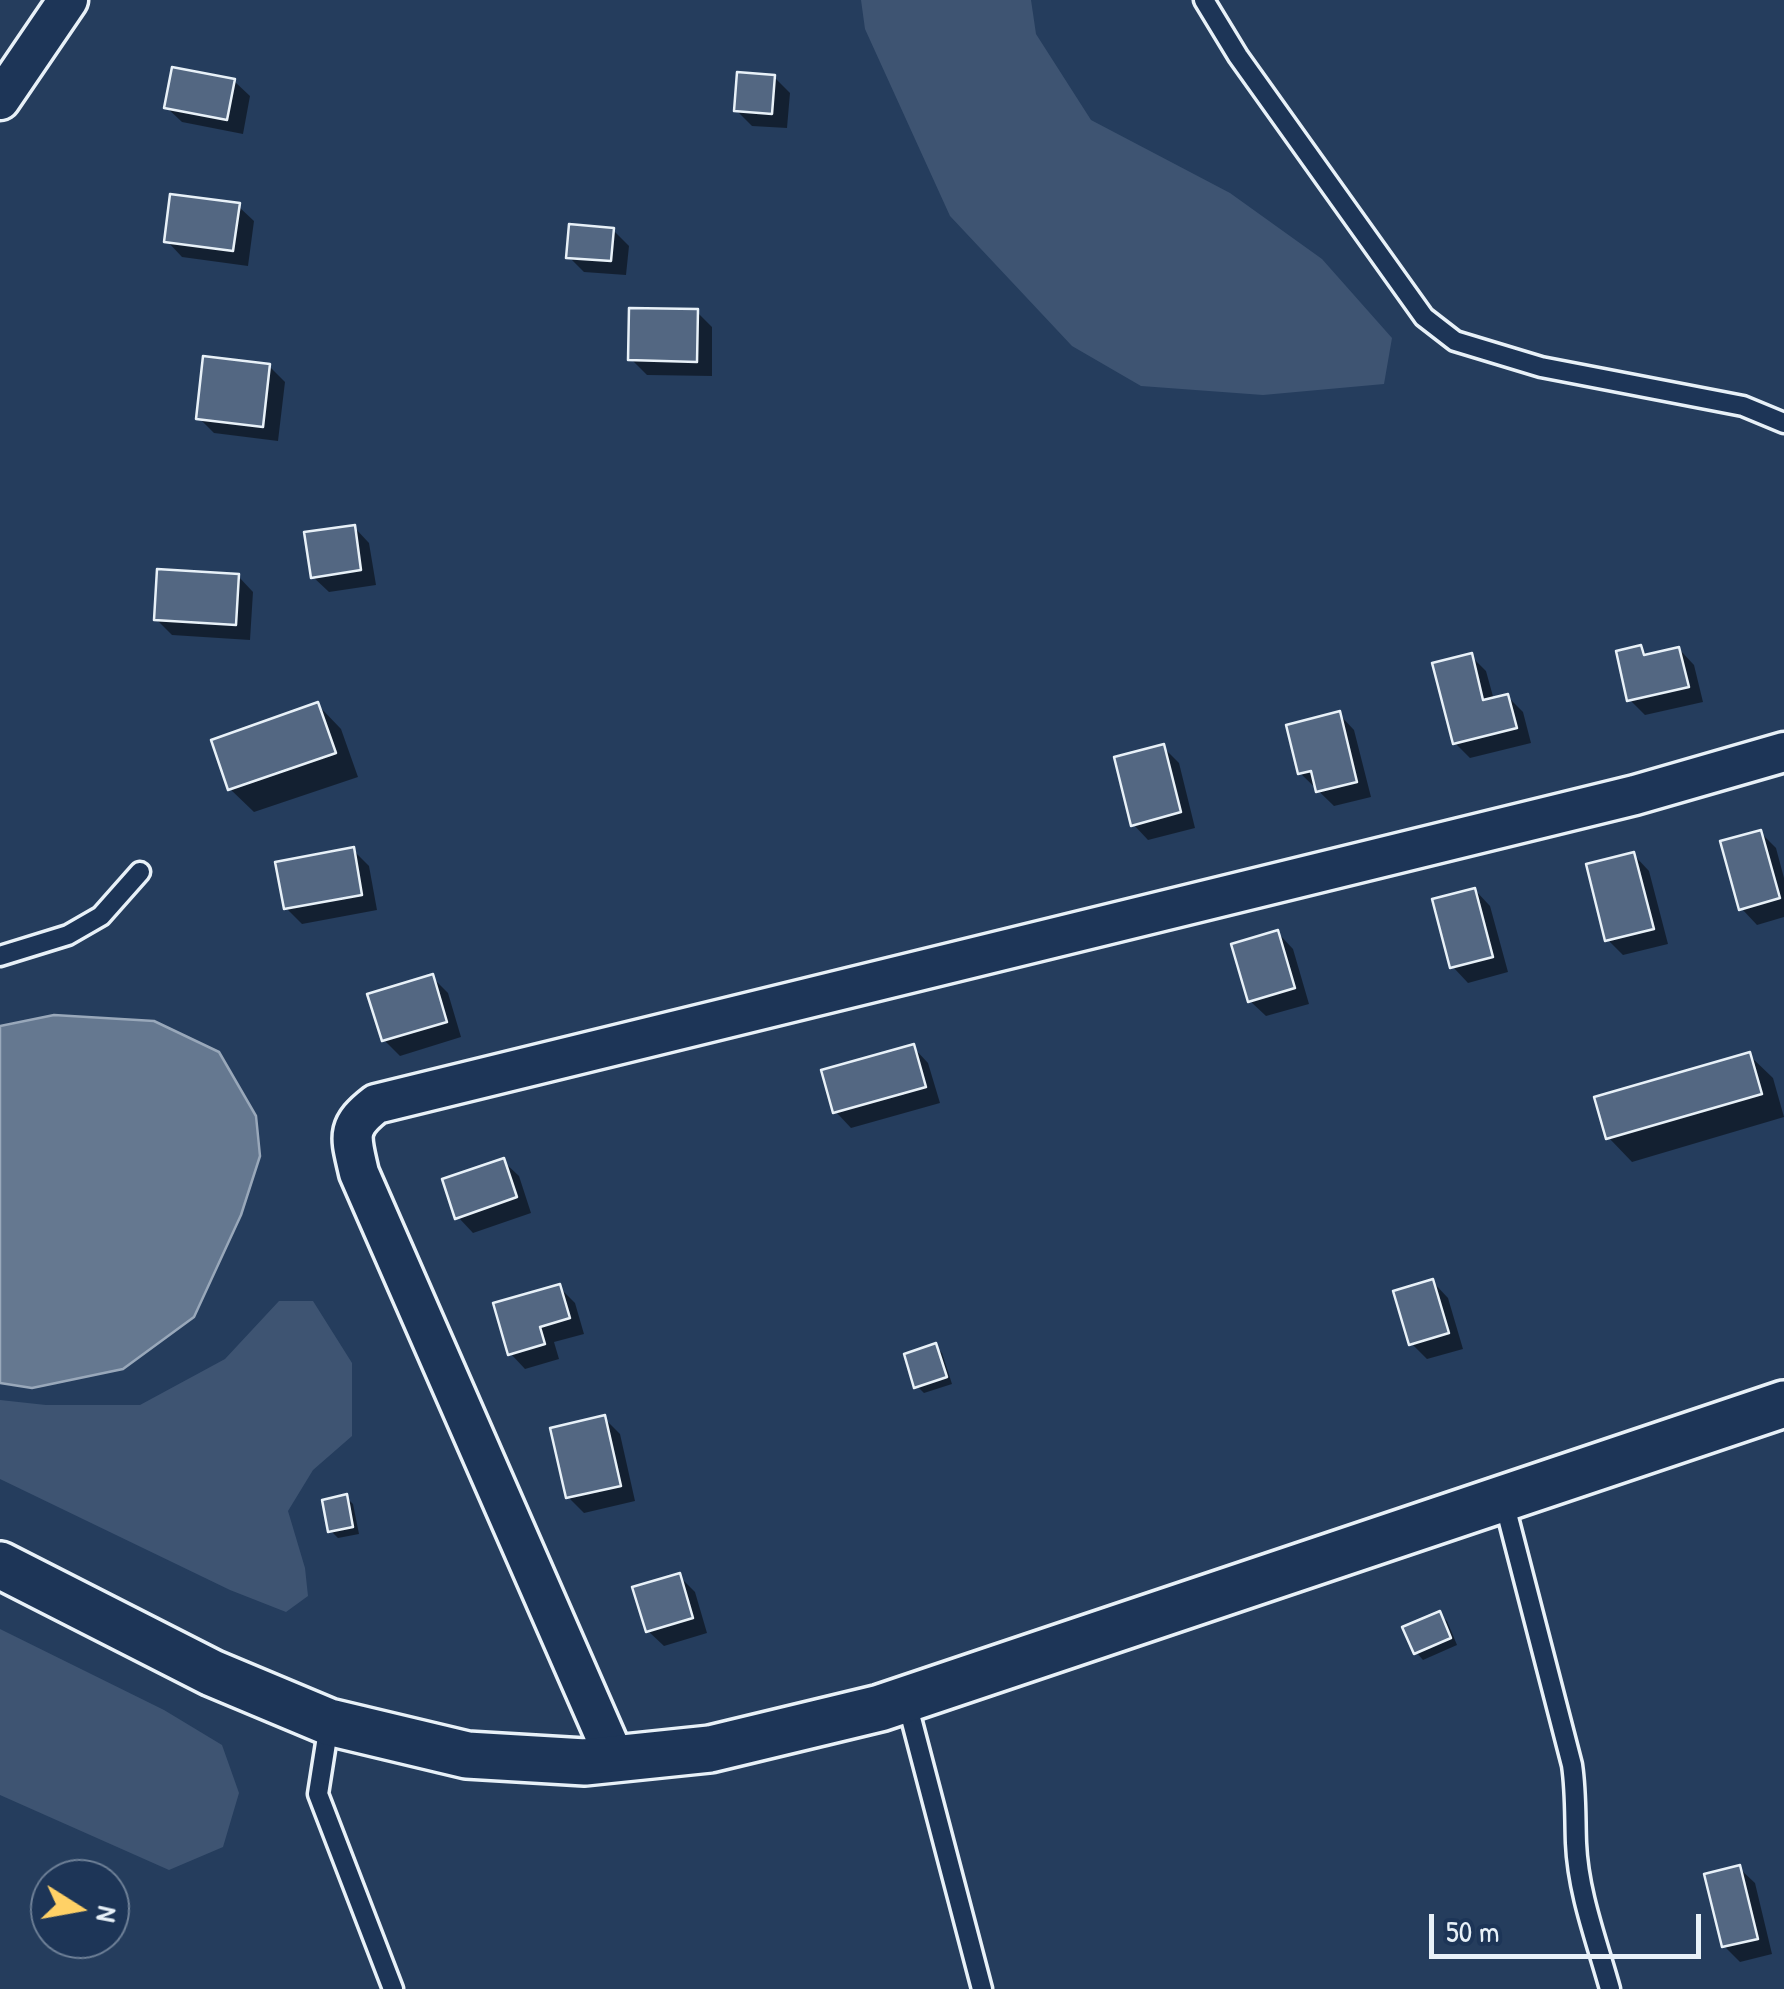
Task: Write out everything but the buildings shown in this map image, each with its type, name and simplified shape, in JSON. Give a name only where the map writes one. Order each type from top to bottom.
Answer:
[{"type":"street","points":[[0,100],[68,0]]},
{"type":"street","points":[[615,1759],[359,1172],[351,1138],[356,1120],[376,1104],[1635,795],[1784,752]]},
{"type":"street","points":[[0,1565],[212,1673],[329,1722],[467,1755],[585,1762],[710,1748],[906,1699],[1784,1404]]},
{"type":"lane","points":[[1204,0],[1238,56],[1424,317],[1456,342],[1541,367],[1743,406],[1784,423]]},
{"type":"lane","points":[[0,956],[68,935],[100,916],[140,872]]},
{"type":"lane","points":[[1503,1498],[1572,1765],[1582,1888],[1610,1989]]},
{"type":"lane","points":[[906,1699],[982,1989]]},
{"type":"lane","points":[[329,1722],[318,1794],[393,1989]]},
{"type":"shaded area","points":[[861,0],[1031,0],[1036,34],[1091,120],[1230,193],[1322,259],[1392,338],[1384,384],[1263,395],[1141,386],[1072,346],[950,216],[865,29]]},
{"type":"shaded area","points":[[54,1015],[154,1021],[219,1052],[256,1116],[260,1156],[241,1215],[194,1317],[123,1369],[32,1388],[0,1383],[0,1026]]},
{"type":"shaded area","points":[[279,1301],[313,1301],[352,1363],[352,1436],[313,1470],[288,1511],[305,1568],[308,1596],[286,1612],[230,1590],[0,1479],[0,1400],[46,1405],[140,1405],[225,1359]]},
{"type":"shaded area","points":[[0,1629],[164,1710],[222,1745],[239,1793],[223,1847],[169,1870],[0,1795]]}]
